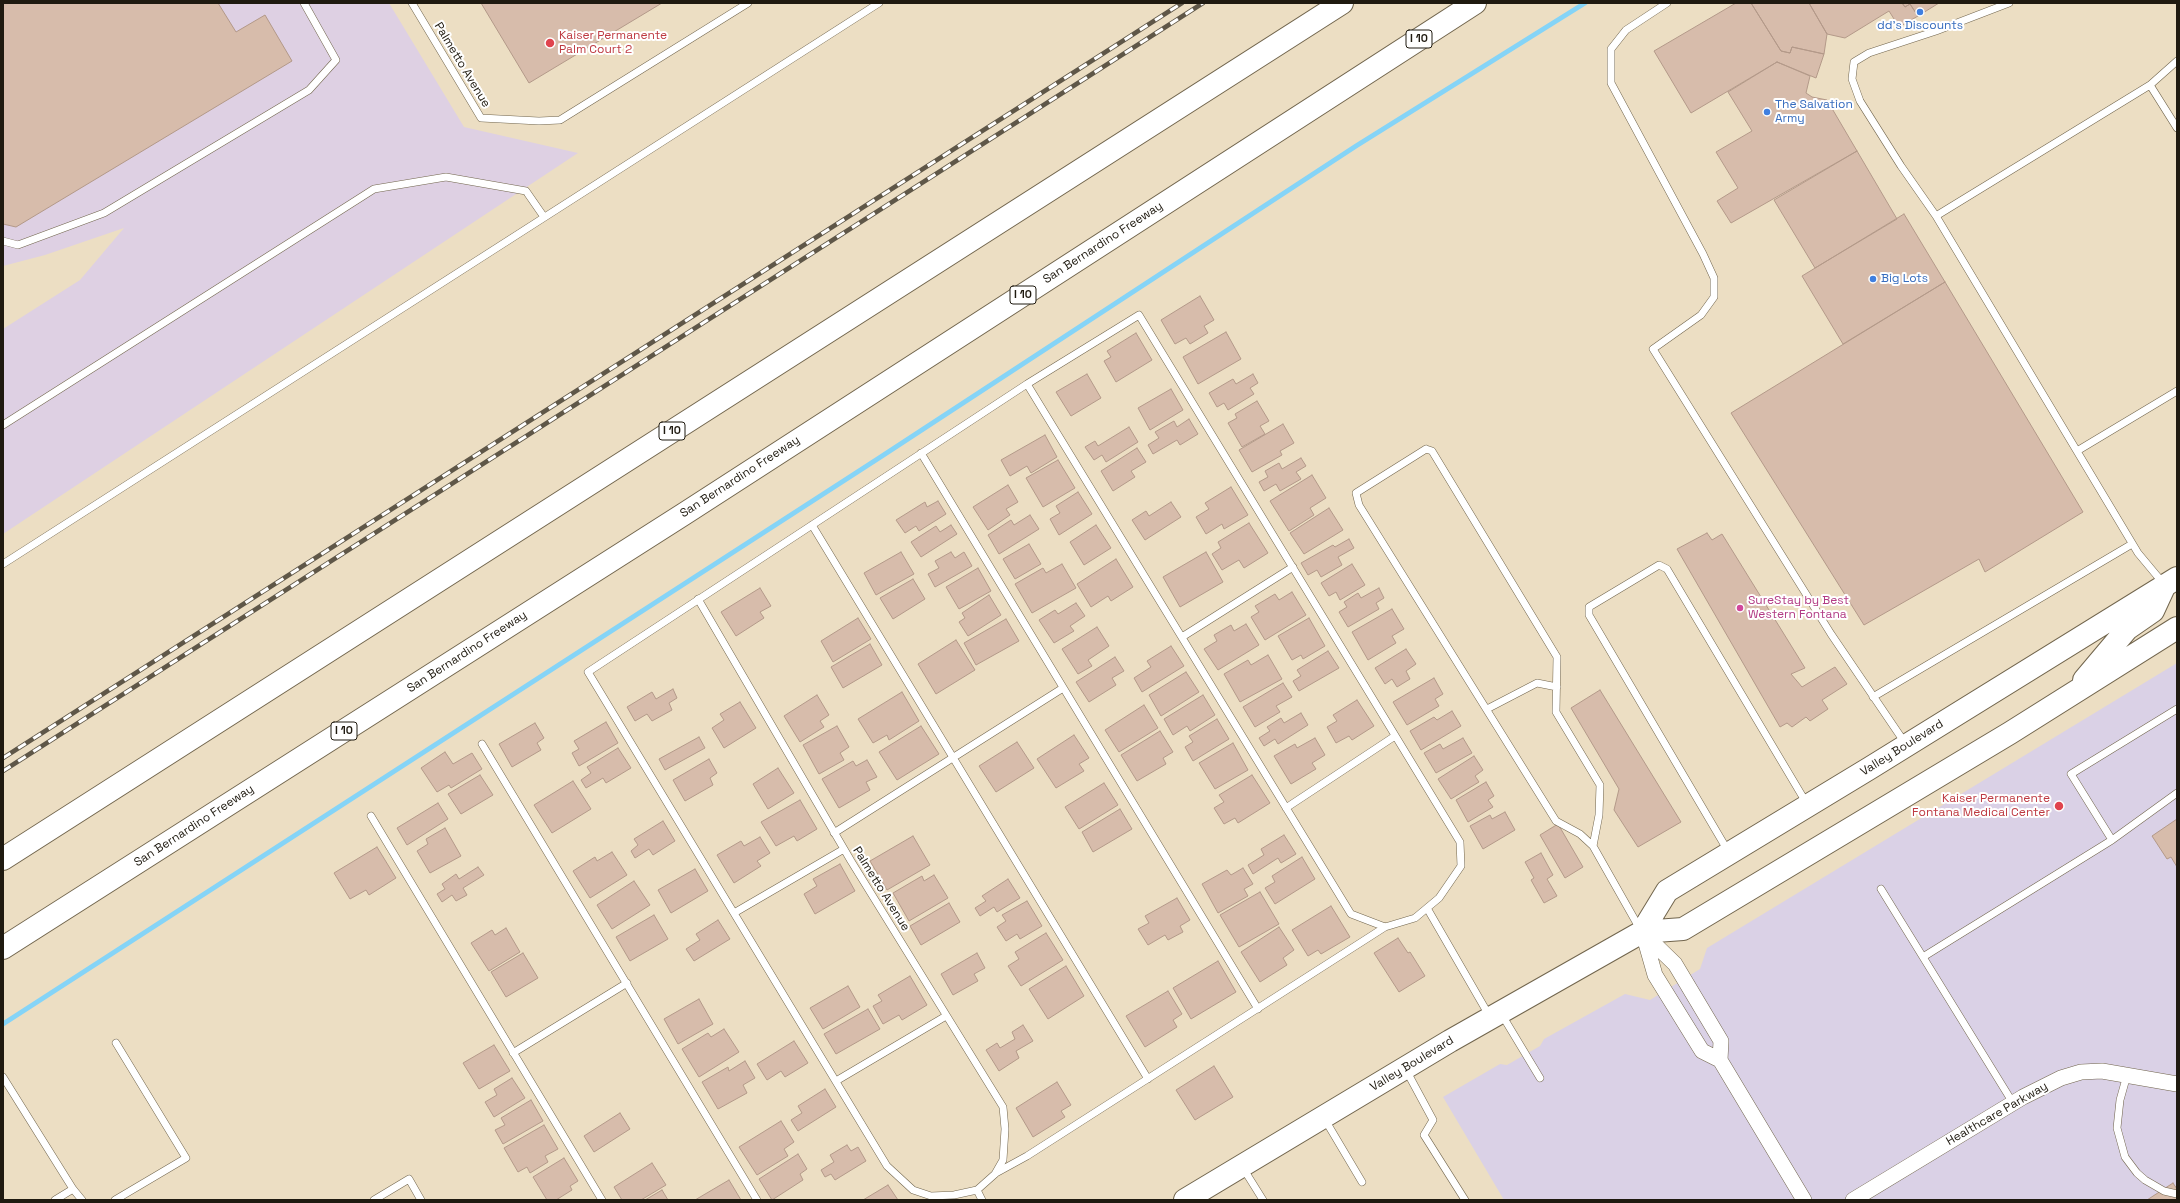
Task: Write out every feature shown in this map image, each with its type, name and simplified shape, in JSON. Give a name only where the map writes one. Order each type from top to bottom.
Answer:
[{"type":"main road","points":[[1174,110],[1316,3]]},
{"type":"main road","name":"I 10","points":[[3,859],[1342,3]]},
{"type":"main road","name":"San Bernardino Freeway","points":[[3,948],[684,514],[1475,3]]},
{"type":"main road","points":[[2070,696],[2127,629],[2153,611],[2171,581]]},
{"type":"main road","name":"Valley Boulevard","points":[[1642,932],[1667,891],[1808,806],[2171,581]]},
{"type":"main road","name":"Valley Boulevard","points":[[1185,1200],[1323,1116],[1642,932],[1684,929],[2070,696],[2177,628]]},
{"type":"street","points":[[1642,932],[1655,975],[1702,1052],[1720,1060]]},
{"type":"street","points":[[1642,932],[1675,964],[1721,1041],[1720,1060],[1804,1200]]},
{"type":"street","name":"Healthcare Parkway","points":[[1853,1200],[2044,1085],[2081,1072],[2102,1070],[2177,1084]]},
{"type":"lane","points":[[3,242],[18,245],[104,213],[309,90],[336,60],[304,3]]},
{"type":"lane","name":"Palmetto Avenue","points":[[412,3],[481,118],[560,120],[748,3]]},
{"type":"lane","points":[[3,564],[879,3]]},
{"type":"lane","points":[[1667,3],[1626,30],[1611,48],[1611,83],[1703,254],[1714,278],[1714,297],[1701,314],[1652,350],[1789,568],[1906,745]]},
{"type":"lane","points":[[2009,3],[1936,31],[1869,53],[1854,62],[1852,79],[1860,101],[1901,166],[1936,216],[2132,544],[2138,553],[2171,581]]},
{"type":"lane","points":[[1936,216],[2150,85],[2177,61]]},
{"type":"lane","points":[[2150,85],[2177,128]]},
{"type":"lane","points":[[3,425],[374,189],[446,177],[526,191],[544,217]]},
{"type":"lane","points":[[982,1200],[977,1190],[939,1198],[912,1190],[887,1166],[588,672],[1027,384],[1139,315],[1460,842],[1461,866],[1439,898],[1415,918],[1385,927],[1027,1156],[995,1174]]},
{"type":"lane","points":[[1027,384],[1351,914],[1385,927]]},
{"type":"lane","points":[[2077,451],[2177,390]]},
{"type":"lane","points":[[1593,846],[1598,815],[1600,786],[1556,712],[1557,657],[1432,451],[1426,449],[1356,493],[1359,506],[1487,708],[1556,821],[1580,834],[1593,846],[1642,932]]},
{"type":"lane","points":[[921,453],[1258,1009]]},
{"type":"lane","points":[[812,525],[1148,1079]]},
{"type":"lane","points":[[1873,697],[2132,544]]},
{"type":"lane","points":[[1729,853],[1589,615],[1589,607],[1659,564],[1667,569],[1808,806]]},
{"type":"lane","points":[[1182,637],[1293,567]]},
{"type":"lane","name":"Palmetto Avenue","points":[[698,599],[834,833],[1003,1107],[1006,1129],[1003,1160],[995,1174],[977,1190]]},
{"type":"lane","points":[[1487,708],[1537,683],[1557,687]]},
{"type":"lane","points":[[834,833],[1063,688]]},
{"type":"lane","points":[[2112,840],[2072,774],[2177,709]]},
{"type":"lane","points":[[1286,808],[1396,736]]},
{"type":"lane","points":[[482,744],[757,1200]]},
{"type":"lane","points":[[1923,957],[2112,840],[2177,793]]},
{"type":"lane","points":[[371,816],[602,1200]]},
{"type":"lane","points":[[734,913],[844,849]]},
{"type":"lane","points":[[1881,889],[2013,1103]]},
{"type":"lane","points":[[1427,908],[1496,1015],[1540,1078]]},
{"type":"lane","points":[[513,1053],[627,983]]},
{"type":"lane","points":[[836,1081],[946,1016]]},
{"type":"lane","points":[[115,1200],[186,1158],[116,1043]]},
{"type":"lane","points":[[1405,1068],[1433,1120],[1424,1135],[1464,1200]]},
{"type":"lane","points":[[2127,1074],[2120,1100],[2117,1128],[2125,1157],[2145,1180],[2164,1191],[2177,1194]]},
{"type":"lane","points":[[3,1077],[73,1189],[82,1200]]},
{"type":"lane","points":[[1323,1116],[1362,1182]]},
{"type":"lane","points":[[1242,1166],[1263,1200]]},
{"type":"lane","points":[[374,1200],[409,1179],[421,1200]]},
{"type":"lane","points":[[55,1200],[73,1189]]},
{"type":"shaded area","points":[[3,3],[389,3],[464,127],[578,153],[3,534],[3,329],[80,280],[124,228],[45,255],[3,266]]},
{"type":"shaded area","name":"Kaiser Permanente Fontana Medical Center","points":[[2177,663],[2177,1200],[1504,1200],[1443,1097],[1500,1064],[1507,1065],[1540,1046],[1544,1039],[1625,994],[1650,1000],[1700,969],[1707,948]]},
{"type":"building","points":[[3,3],[218,3],[236,32],[265,15],[292,61],[16,227],[3,224]]},
{"type":"building","name":"Kaiser Permanente Palm Court 2","points":[[481,3],[662,3],[529,83]]},
{"type":"building","points":[[1736,3],[1751,3],[1781,51],[1790,53],[1792,47],[1824,54],[1816,78],[1777,62],[1691,113],[1654,51]]},
{"type":"building","points":[[1751,3],[1809,3],[1827,34],[1824,54],[1792,47],[1790,53],[1781,51]]},
{"type":"building","points":[[1809,3],[1902,3],[1905,7],[1910,4],[1918,16],[1899,27],[1889,11],[1845,38],[1827,34]]},
{"type":"building","name":"dd's Discounts","points":[[1902,3],[1939,3],[1918,16],[1910,4],[1905,7]]},
{"type":"building","points":[[1777,62],[1810,76],[1806,93],[1812,97],[1827,100],[1857,151],[1731,223],[1717,201],[1738,188],[1716,152],[1752,131],[1728,92]]},
{"type":"building","points":[[1857,151],[1897,219],[1815,268],[1774,200]]},
{"type":"building","name":"Big Lots","points":[[1904,214],[1945,282],[1843,344],[1802,276]]},
{"type":"building","points":[[1945,282],[2083,512],[1985,572],[1979,559],[1864,625],[1731,413]]},
{"type":"building","points":[[1200,296],[1214,320],[1204,326],[1208,333],[1190,344],[1186,338],[1175,344],[1161,320]]},
{"type":"building","points":[[1226,332],[1241,359],[1198,384],[1183,357]]},
{"type":"building","points":[[1136,333],[1152,360],[1116,382],[1104,361],[1111,357],[1107,351]]},
{"type":"building","points":[[1087,374],[1101,398],[1071,416],[1056,392]]},
{"type":"building","points":[[1253,374],[1258,383],[1250,388],[1254,394],[1228,410],[1224,403],[1217,407],[1209,393],[1233,379],[1236,384]]},
{"type":"building","points":[[1171,389],[1183,410],[1150,430],[1138,408]]},
{"type":"building","points":[[1257,401],[1269,421],[1260,426],[1265,434],[1242,447],[1228,423],[1237,418],[1235,414]]},
{"type":"building","points":[[1189,419],[1198,434],[1180,445],[1177,440],[1153,454],[1148,445],[1159,438],[1155,432],[1174,421],[1177,427]]},
{"type":"building","points":[[1283,424],[1294,443],[1280,451],[1282,455],[1252,472],[1239,450]]},
{"type":"building","points":[[1129,427],[1138,442],[1106,462],[1102,455],[1094,460],[1085,447],[1095,441],[1098,446]]},
{"type":"building","points":[[1045,435],[1057,457],[1031,473],[1027,466],[1010,476],[1001,460]]},
{"type":"building","points":[[1137,448],[1146,462],[1131,471],[1135,477],[1113,491],[1101,471]]},
{"type":"building","points":[[1301,458],[1306,466],[1296,472],[1301,479],[1280,491],[1276,484],[1264,491],[1259,482],[1268,477],[1265,471],[1279,463],[1282,469]]},
{"type":"building","points":[[1058,460],[1075,488],[1043,507],[1026,478]]},
{"type":"building","points":[[1312,475],[1326,498],[1310,508],[1314,515],[1289,531],[1270,501]]},
{"type":"building","points":[[1008,485],[1018,502],[1006,509],[1010,515],[988,530],[973,507]]},
{"type":"building","points":[[1231,487],[1248,515],[1224,529],[1222,524],[1206,534],[1196,517],[1209,509],[1205,503]]},
{"type":"building","points":[[1078,492],[1092,514],[1059,535],[1050,519],[1060,513],[1056,506]]},
{"type":"building","points":[[938,501],[946,514],[919,531],[916,526],[905,533],[896,520],[925,502],[927,507]]},
{"type":"building","points":[[1171,502],[1181,517],[1145,540],[1132,520],[1146,511],[1149,516]]},
{"type":"building","points":[[1329,508],[1343,530],[1304,554],[1290,533]]},
{"type":"building","points":[[1030,515],[1039,529],[999,554],[988,535],[1011,520],[1014,525]]},
{"type":"building","points":[[1249,523],[1268,553],[1244,568],[1239,560],[1222,570],[1212,554],[1221,548],[1218,542]]},
{"type":"building","points":[[951,525],[957,534],[921,557],[911,542],[936,526],[940,532]]},
{"type":"building","points":[[1096,525],[1111,548],[1084,565],[1070,542]]},
{"type":"building","name":"SureStay by Best Western Fontana","points":[[1707,533],[1712,540],[1722,534],[1805,668],[1791,674],[1802,687],[1835,667],[1847,684],[1822,700],[1828,709],[1810,721],[1806,717],[1792,727],[1787,723],[1780,727],[1677,549]]},
{"type":"building","points":[[1349,539],[1354,548],[1338,557],[1342,565],[1321,577],[1317,570],[1308,575],[1301,563],[1333,545],[1335,547]]},
{"type":"building","points":[[1029,544],[1041,564],[1015,579],[1003,559]]},
{"type":"building","points":[[901,552],[914,574],[876,595],[864,573]]},
{"type":"building","points":[[951,552],[955,558],[964,552],[972,566],[935,587],[928,574],[939,568],[935,561]]},
{"type":"building","points":[[1206,552],[1223,582],[1180,607],[1163,577]]},
{"type":"building","points":[[1116,559],[1133,587],[1111,601],[1108,596],[1091,607],[1077,584]]},
{"type":"building","points":[[1062,564],[1076,588],[1032,613],[1015,584],[1043,568],[1046,573]]},
{"type":"building","points":[[1352,564],[1365,585],[1340,600],[1336,592],[1329,596],[1321,583]]},
{"type":"building","points":[[978,568],[991,591],[959,609],[946,587]]},
{"type":"building","points":[[913,579],[925,599],[893,619],[880,598]]},
{"type":"building","points":[[760,588],[771,606],[760,612],[764,618],[736,636],[721,612]]},
{"type":"building","points":[[1379,588],[1384,598],[1376,603],[1379,609],[1348,627],[1339,612],[1347,607],[1344,602],[1358,593],[1361,598]]},
{"type":"building","points":[[1292,592],[1306,615],[1265,640],[1251,617],[1259,612],[1255,606],[1275,594],[1279,600]]},
{"type":"building","points":[[989,595],[1001,615],[968,636],[959,622],[965,618],[962,613]]},
{"type":"building","points":[[1076,603],[1085,616],[1070,626],[1074,631],[1054,643],[1039,620],[1055,610],[1058,614]]},
{"type":"building","points":[[1392,609],[1404,629],[1392,636],[1396,643],[1368,660],[1352,632]]},
{"type":"building","points":[[858,618],[871,639],[833,662],[821,641]]},
{"type":"building","points":[[1309,618],[1325,646],[1303,659],[1301,655],[1292,660],[1278,636]]},
{"type":"building","points":[[1006,619],[1019,641],[976,665],[964,643]]},
{"type":"building","points":[[1246,624],[1259,645],[1218,670],[1204,649],[1217,641],[1214,635],[1231,625],[1234,631]]},
{"type":"building","points":[[1097,627],[1109,646],[1088,660],[1092,666],[1078,674],[1062,649]]},
{"type":"building","points":[[956,640],[975,670],[936,694],[918,664]]},
{"type":"building","points":[[870,644],[882,665],[843,688],[831,667]]},
{"type":"building","points":[[1171,646],[1184,666],[1142,692],[1134,678],[1151,667],[1147,661]]},
{"type":"building","points":[[1406,649],[1416,664],[1406,671],[1410,679],[1397,687],[1392,679],[1385,684],[1375,668]]},
{"type":"building","points":[[1328,651],[1339,668],[1299,691],[1293,681],[1301,676],[1297,670]]},
{"type":"building","points":[[1268,655],[1282,679],[1240,702],[1224,674],[1248,660],[1251,665]]},
{"type":"building","points":[[1115,657],[1124,671],[1112,678],[1116,685],[1089,702],[1076,682]]},
{"type":"building","points":[[1186,672],[1199,692],[1161,716],[1149,695]]},
{"type":"building","points":[[1434,678],[1443,694],[1435,699],[1439,706],[1407,725],[1393,702]]},
{"type":"building","points":[[1283,683],[1292,697],[1276,706],[1280,712],[1255,727],[1243,707]]},
{"type":"building","points":[[673,689],[677,698],[669,703],[672,710],[652,721],[647,714],[635,721],[627,707],[652,692],[656,699]]},
{"type":"building","points":[[1600,690],[1681,822],[1638,847],[1614,810],[1619,789],[1571,708]]},
{"type":"building","points":[[902,692],[919,721],[889,740],[887,735],[873,743],[858,719]]},
{"type":"building","points":[[817,695],[829,715],[820,721],[824,727],[800,742],[784,716]]},
{"type":"building","points":[[1203,695],[1215,715],[1190,731],[1187,726],[1173,735],[1164,719]]},
{"type":"building","points":[[1357,700],[1374,726],[1352,740],[1349,736],[1336,743],[1327,727],[1337,721],[1333,715]]},
{"type":"building","points":[[740,702],[756,728],[724,748],[712,728],[724,720],[720,714]]},
{"type":"building","points":[[1144,705],[1158,728],[1119,752],[1105,730]]},
{"type":"building","points":[[1452,711],[1461,726],[1421,750],[1410,731],[1434,717],[1437,720]]},
{"type":"building","points":[[1301,713],[1308,725],[1278,744],[1275,739],[1264,746],[1259,738],[1270,731],[1267,727],[1281,718],[1284,723]]},
{"type":"building","points":[[1217,719],[1229,739],[1193,761],[1185,747],[1193,742],[1189,736]]},
{"type":"building","points":[[606,722],[618,743],[579,766],[572,753],[579,749],[574,741]]},
{"type":"building","points":[[535,723],[544,738],[537,743],[541,750],[512,767],[499,744]]},
{"type":"building","points":[[837,726],[849,747],[840,753],[844,760],[819,774],[803,745]]},
{"type":"building","points":[[921,726],[939,754],[897,780],[879,752]]},
{"type":"building","points":[[1160,731],[1173,752],[1163,758],[1166,764],[1137,781],[1121,755]]},
{"type":"building","points":[[1074,735],[1089,758],[1079,764],[1084,771],[1056,788],[1037,759]]},
{"type":"building","points":[[699,737],[705,748],[665,770],[659,759]]},
{"type":"building","points":[[1315,738],[1325,755],[1312,763],[1316,769],[1291,784],[1274,756],[1295,744],[1297,748]]},
{"type":"building","points":[[1463,738],[1472,753],[1436,773],[1424,753],[1440,744],[1443,749]]},
{"type":"building","points":[[1017,742],[1034,768],[996,792],[979,766]]},
{"type":"building","points":[[1233,743],[1248,770],[1215,789],[1199,763]]},
{"type":"building","points":[[618,748],[631,768],[606,783],[603,778],[586,788],[581,780],[591,773],[587,767]]},
{"type":"building","points":[[445,752],[453,764],[472,753],[482,769],[451,788],[449,785],[437,792],[421,768]]},
{"type":"building","points":[[1474,756],[1483,770],[1475,776],[1479,782],[1451,799],[1438,779]]},
{"type":"building","points":[[709,759],[717,773],[710,778],[713,785],[685,801],[673,780]]},
{"type":"building","points":[[867,760],[877,777],[866,782],[870,790],[839,808],[822,779],[853,761],[856,766]]},
{"type":"building","points":[[778,768],[794,793],[768,809],[753,784]]},
{"type":"building","points":[[480,775],[493,795],[461,814],[448,794]]},
{"type":"building","points":[[1252,775],[1270,803],[1238,823],[1235,818],[1224,824],[1214,808],[1224,802],[1219,795]]},
{"type":"building","points":[[573,781],[591,809],[552,833],[534,805]]},
{"type":"building","points":[[1486,782],[1494,796],[1488,800],[1493,807],[1468,822],[1456,800]]},
{"type":"building","points":[[1104,783],[1118,805],[1079,829],[1065,807]]},
{"type":"building","points":[[800,800],[817,829],[797,841],[794,836],[776,846],[761,822]]},
{"type":"building","points":[[438,803],[448,819],[407,845],[397,828]]},
{"type":"building","points":[[1120,809],[1132,829],[1093,852],[1082,832]]},
{"type":"building","points":[[1505,812],[1515,830],[1483,849],[1470,826],[1490,815],[1492,819]]},
{"type":"building","points":[[2177,819],[2177,867],[2171,857],[2167,859],[2152,836]]},
{"type":"building","points":[[663,821],[675,841],[653,855],[649,849],[635,858],[631,851],[638,845],[634,839]]},
{"type":"building","points":[[1558,824],[1583,867],[1565,878],[1540,835]]},
{"type":"building","points":[[445,828],[461,856],[430,873],[417,851],[428,844],[426,839]]},
{"type":"building","points":[[1284,835],[1296,854],[1281,863],[1278,858],[1253,874],[1248,865],[1264,855],[1261,849]]},
{"type":"building","points":[[913,836],[930,865],[887,890],[870,861]]},
{"type":"building","points":[[760,837],[770,853],[757,861],[761,866],[734,883],[717,855],[741,841],[744,846]]},
{"type":"building","points":[[377,847],[396,878],[369,895],[366,890],[350,899],[334,873]]},
{"type":"building","points":[[612,852],[627,875],[590,898],[573,871],[595,857],[597,861]]},
{"type":"building","points":[[1541,853],[1553,875],[1547,879],[1557,896],[1544,903],[1531,880],[1534,878],[1525,862]]},
{"type":"building","points":[[1302,857],[1315,879],[1275,904],[1265,888],[1275,882],[1272,876]]},
{"type":"building","points":[[840,864],[855,891],[815,914],[804,894],[817,886],[813,879]]},
{"type":"building","points":[[478,867],[484,875],[463,888],[467,895],[456,901],[452,895],[442,902],[437,894],[445,889],[442,884],[456,874],[459,879]]},
{"type":"building","points":[[1243,868],[1253,884],[1244,889],[1248,896],[1218,913],[1202,884],[1227,870],[1231,875]]},
{"type":"building","points":[[695,869],[708,891],[671,913],[658,890]]},
{"type":"building","points":[[934,875],[948,898],[909,921],[893,893],[922,876],[924,881]]},
{"type":"building","points":[[1008,879],[1020,898],[997,912],[994,907],[980,916],[975,908],[986,901],[982,896]]},
{"type":"building","points":[[634,881],[650,905],[612,929],[597,905]]},
{"type":"building","points":[[1260,892],[1279,924],[1239,947],[1220,915]]},
{"type":"building","points":[[1177,898],[1190,920],[1180,926],[1183,932],[1168,940],[1165,935],[1148,945],[1138,929],[1149,923],[1145,916]]},
{"type":"building","points":[[1027,901],[1042,926],[1020,939],[1017,934],[1006,941],[997,927],[1006,921],[1002,915]]},
{"type":"building","points":[[949,903],[960,922],[921,945],[910,926]]},
{"type":"building","points":[[1331,906],[1350,937],[1321,954],[1318,950],[1308,956],[1292,930]]},
{"type":"building","points":[[654,915],[668,939],[630,961],[616,937]]},
{"type":"building","points":[[718,920],[730,939],[694,961],[686,949],[700,940],[696,934]]},
{"type":"building","points":[[1279,927],[1294,950],[1283,958],[1287,965],[1260,982],[1241,952]]},
{"type":"building","points":[[506,928],[520,952],[489,971],[471,943],[492,930],[495,935]]},
{"type":"building","points":[[1046,933],[1063,960],[1021,986],[1008,966],[1019,959],[1015,952]]},
{"type":"building","points":[[1398,938],[1408,953],[1410,952],[1425,976],[1399,992],[1374,953]]},
{"type":"building","points":[[523,953],[538,978],[506,997],[491,972]]},
{"type":"building","points":[[977,953],[985,968],[974,974],[978,981],[953,995],[941,974]]},
{"type":"building","points":[[1218,961],[1236,992],[1191,1019],[1173,988]]},
{"type":"building","points":[[1066,966],[1084,996],[1048,1019],[1029,989]]},
{"type":"building","points":[[910,976],[927,1005],[902,1020],[899,1015],[883,1024],[873,1006],[882,1001],[878,995]]},
{"type":"building","points":[[848,986],[860,1007],[823,1029],[810,1008]]},
{"type":"building","points":[[1168,991],[1182,1014],[1173,1020],[1177,1027],[1145,1047],[1126,1016]]},
{"type":"building","points":[[699,999],[713,1024],[678,1044],[664,1019]]},
{"type":"building","points":[[868,1009],[880,1029],[836,1054],[824,1034]]},
{"type":"building","points":[[1023,1025],[1033,1041],[1016,1051],[1019,1058],[999,1071],[986,1050],[997,1043],[1000,1048],[1015,1039],[1012,1032]]},
{"type":"building","points":[[724,1029],[739,1052],[699,1077],[682,1049],[708,1033],[711,1037]]},
{"type":"building","points":[[794,1041],[808,1063],[785,1077],[781,1071],[767,1080],[757,1064]]},
{"type":"building","points":[[494,1045],[510,1071],[479,1089],[463,1063]]},
{"type":"building","points":[[745,1061],[755,1078],[743,1085],[747,1093],[718,1109],[702,1082],[728,1067],[729,1071]]},
{"type":"building","points":[[1214,1066],[1233,1097],[1195,1120],[1176,1090]]},
{"type":"building","points":[[512,1078],[525,1098],[494,1117],[485,1102],[497,1095],[494,1089]]},
{"type":"building","points":[[1057,1082],[1071,1105],[1061,1111],[1065,1117],[1033,1137],[1016,1108]]},
{"type":"building","points":[[825,1089],[836,1107],[798,1131],[791,1120],[802,1113],[798,1106]]},
{"type":"building","points":[[531,1100],[543,1121],[503,1144],[495,1130],[505,1125],[501,1118]]},
{"type":"building","points":[[620,1113],[630,1129],[594,1152],[584,1136]]},
{"type":"building","points":[[781,1121],[794,1142],[784,1149],[788,1156],[757,1175],[739,1147]]},
{"type":"building","points":[[544,1125],[558,1149],[545,1156],[548,1162],[530,1173],[527,1167],[518,1172],[504,1148]]},
{"type":"building","points":[[847,1145],[851,1151],[858,1147],[866,1161],[835,1180],[831,1174],[825,1177],[821,1170],[834,1162],[830,1155]]},
{"type":"building","points":[[798,1154],[807,1169],[800,1174],[803,1180],[772,1200],[759,1179]]},
{"type":"building","points":[[564,1158],[578,1181],[570,1186],[572,1190],[556,1200],[547,1200],[533,1177]]},
{"type":"building","points":[[652,1163],[666,1185],[641,1200],[622,1200],[614,1187]]},
{"type":"building","points":[[729,1180],[741,1200],[695,1200]]},
{"type":"building","points":[[2173,1183],[2177,1189],[2177,1200],[2147,1200]]},
{"type":"building","points":[[888,1185],[898,1200],[863,1200]]},
{"type":"building","points":[[662,1190],[668,1200],[645,1200]]},
{"type":"waterway","points":[[3,1024],[879,458],[1356,146],[1585,3]]},
{"type":"railway","points":[[3,758],[1182,3]]},
{"type":"railway","points":[[3,771],[1203,3]]},
{"type":"place","name":"dd's Discounts","points":[[1920,12]]},
{"type":"place","name":"Kaiser Permanente Palm Court 2","points":[[550,43]]},
{"type":"place","name":"The Salvation Army","points":[[1767,112]]},
{"type":"place","name":"Big Lots","points":[[1873,279]]},
{"type":"place","name":"SureStay by Best Western Fontana","points":[[1740,608]]},
{"type":"place","name":"Kaiser Permanente Fontana Medical Center","points":[[2059,806]]}]
